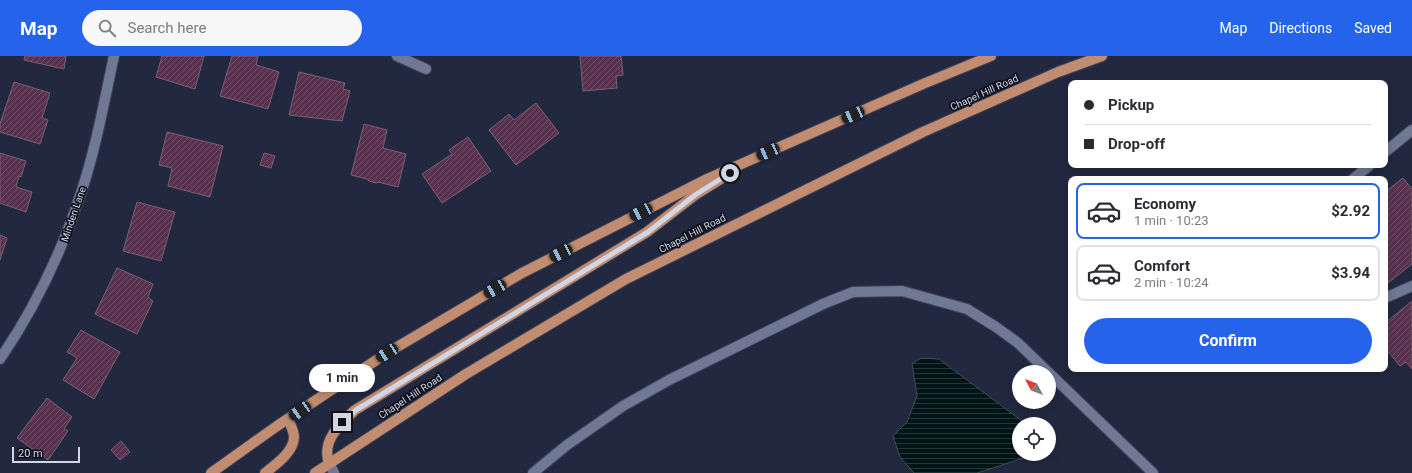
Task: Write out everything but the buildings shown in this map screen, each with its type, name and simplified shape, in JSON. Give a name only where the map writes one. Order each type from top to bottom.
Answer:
[{"type":"main road","points":[[211,473],[288,419],[387,353],[522,273],[707,179],[923,84],[991,56]]},
{"type":"main road","name":"Chapel Hill Road","points":[[315,473],[466,374],[626,279],[922,132],[1058,72],[1102,56]]},
{"type":"main road","points":[[329,463],[327,456],[328,447],[334,433],[342,422],[356,410],[648,232],[695,195],[754,159]]},
{"type":"main road","points":[[265,473],[286,455],[292,446],[294,437],[288,419]]},
{"type":"street","name":"Minden Lane","points":[[0,359],[16,337],[64,241],[82,192],[114,56]]},
{"type":"street","points":[[396,56],[426,69]]},
{"type":"street","points":[[1388,150],[1412,130]]},
{"type":"street","points":[[1357,176],[1366,168]]},
{"type":"street","points":[[1388,297],[1412,286]]},
{"type":"street","points":[[533,473],[567,445],[622,406],[683,373],[823,304],[853,292],[902,291],[967,309],[1013,339],[1062,384],[1153,473]]},
{"type":"street","points":[[329,463],[334,473]]},
{"type":"shaded area","points":[[921,358],[939,359],[1017,417],[1012,417],[1012,461],[1014,461],[977,473],[914,473],[900,457],[893,436],[907,422],[917,396],[912,364]]},
{"type":"route","points":[[342,422],[356,410],[648,232],[695,195],[730,173]]}]
